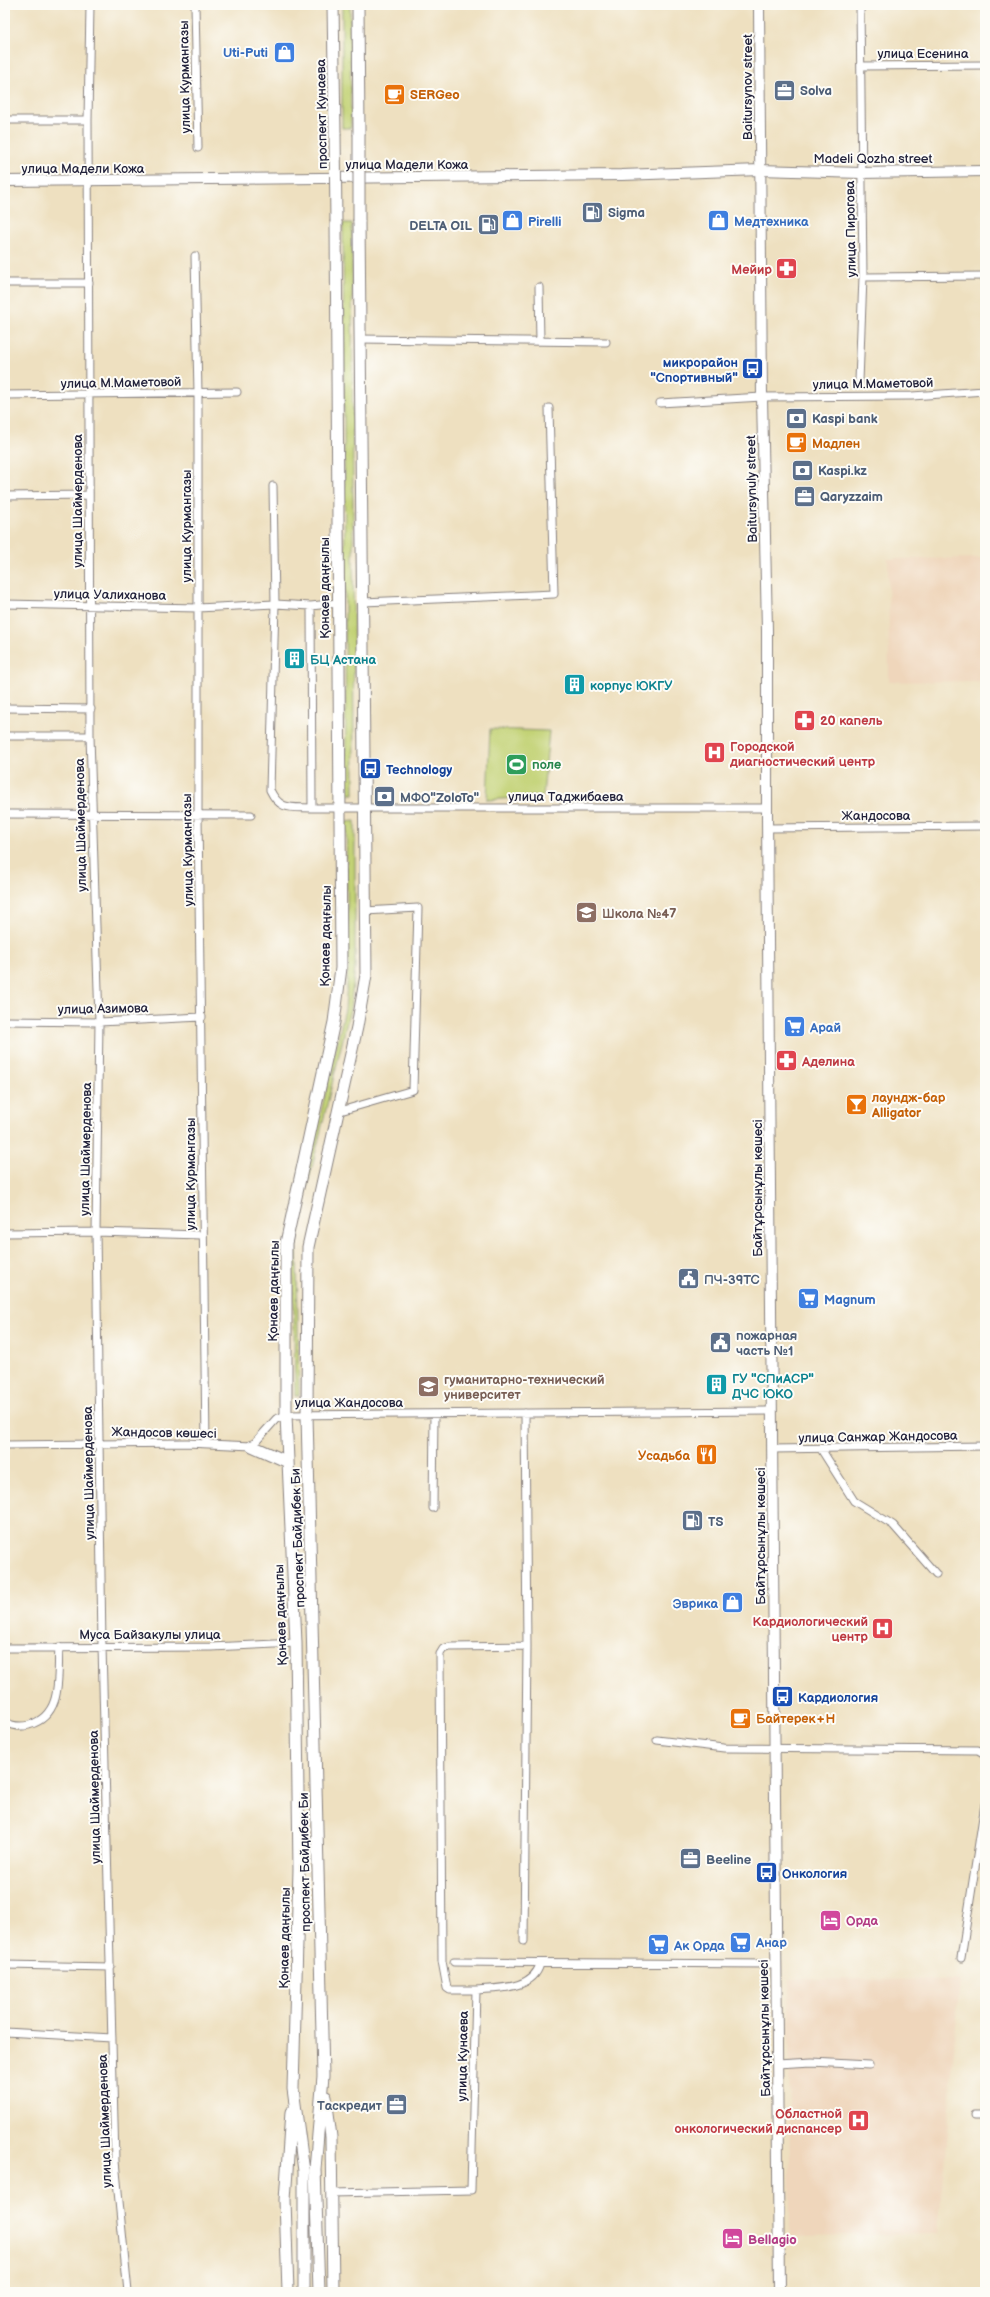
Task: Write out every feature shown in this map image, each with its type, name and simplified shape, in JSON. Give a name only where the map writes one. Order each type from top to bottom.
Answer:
[{"type":"main road","name":"проспект Кунаева","points":[[334,5],[336,222]]},
{"type":"main road","points":[[307,1415],[308,1246],[357,1027],[366,975],[366,808],[360,339],[358,5]]},
{"type":"main road","name":"Baitursynov street","points":[[759,5],[760,170]]},
{"type":"main road","name":"Madeli Qozha street","points":[[760,170],[861,173],[985,171]]},
{"type":"main road","name":"улица Мадели Кожа","points":[[5,181],[622,175],[760,170]]},
{"type":"main road","name":"Baitursynuly street","points":[[760,170],[762,397],[767,630],[768,828]]},
{"type":"main road","name":"Қонаев даңғылы","points":[[304,2292],[304,2171],[293,2089],[299,1869],[296,1643],[286,1414],[286,1244],[334,1022],[341,968],[336,222]]},
{"type":"main road","name":"Байтұрсынұлы көшесі","points":[[768,828],[779,2292]]},
{"type":"main road","name":"проспект Байдибек Би","points":[[307,1415],[323,2076],[316,2169],[319,2292]]},
{"type":"main road","points":[[252,1446],[288,1462]]},
{"type":"main road","points":[[323,2076],[331,2138],[333,2292]]},
{"type":"main road","points":[[288,2292],[285,2200],[293,2089]]},
{"type":"street","name":"улица Шаймерденова","points":[[90,5],[88,120],[90,605],[92,709],[90,736],[91,815],[98,1022],[96,1232],[102,1646],[115,2161],[128,2292]]},
{"type":"street","name":"улица Курмангазы","points":[[195,5],[198,148]]},
{"type":"street","name":"улица Пирогова","points":[[859,381],[863,277],[860,5]]},
{"type":"street","name":"улица Есенина","points":[[861,66],[985,65]]},
{"type":"street","points":[[5,120],[88,120]]},
{"type":"street","name":"улица Курмангазы","points":[[195,256],[198,393],[198,816],[202,1017],[202,1235],[206,1444]]},
{"type":"street","points":[[863,277],[985,276]]},
{"type":"street","points":[[5,283],[89,283]]},
{"type":"street","points":[[539,286],[540,341]]},
{"type":"street","points":[[360,339],[606,342]]},
{"type":"street","name":"улица М.Маметовой","points":[[660,403],[762,397],[912,396],[985,391]]},
{"type":"street","name":"улица М.Маметовой","points":[[5,395],[237,392]]},
{"type":"street","points":[[363,602],[554,594],[549,408]]},
{"type":"street","name":"улица Таджибаева","points":[[273,486],[275,604],[270,790],[275,800],[282,806],[339,810],[366,808],[767,808]]},
{"type":"street","points":[[5,496],[90,495]]},
{"type":"street","name":"улица Уалиханова","points":[[5,604],[198,608],[275,604],[311,606],[338,603]]},
{"type":"street","points":[[311,606],[312,808]]},
{"type":"street","points":[[5,708],[92,709]]},
{"type":"street","points":[[5,736],[90,736]]},
{"type":"street","points":[[5,814],[252,816]]},
{"type":"street","name":"Жандосова","points":[[768,828],[985,826]]},
{"type":"street","points":[[337,1112],[412,1090],[418,908],[365,911]]},
{"type":"street","name":"улица Азимова","points":[[5,1021],[98,1022],[202,1017]]},
{"type":"street","points":[[5,1233],[96,1232],[202,1235]]},
{"type":"street","name":"улица Жандосова","points":[[286,1414],[772,1411]]},
{"type":"street","points":[[524,1941],[527,1646],[525,1413]]},
{"type":"street","points":[[252,1446],[276,1419],[286,1414]]},
{"type":"street","points":[[434,1414],[434,1508]]},
{"type":"street","name":"Жандосов көшесі","points":[[5,1445],[100,1443],[252,1446]]},
{"type":"street","name":"улица Санжар Жандосова","points":[[772,1449],[985,1446]]},
{"type":"street","points":[[821,1449],[854,1501],[893,1525],[936,1574]]},
{"type":"street","name":"Муса Байзакулы улица","points":[[5,1648],[102,1646],[211,1647],[296,1643]]},
{"type":"street","points":[[527,1646],[449,1647],[443,1649],[440,1654],[442,1961],[447,1988],[450,1990],[476,1990],[513,1987],[530,1978],[539,1967]]},
{"type":"street","points":[[5,1722],[16,1726],[25,1726],[42,1719],[50,1712],[55,1705],[59,1647]]},
{"type":"street","points":[[658,1740],[724,1748],[978,1750],[985,1754]]},
{"type":"street","points":[[961,1958],[985,1804]]},
{"type":"street","points":[[454,1962],[539,1967],[776,1964]]},
{"type":"street","points":[[5,1965],[110,1968]]},
{"type":"street","name":"улица Кунаева","points":[[332,2193],[471,2190],[476,1990]]},
{"type":"street","points":[[5,2032],[112,2038]]},
{"type":"street","points":[[777,2064],[812,2062],[869,2065]]},
{"type":"street","points":[[975,2116],[985,2116]]},
{"type":"shaded area","points":[[985,558],[985,681],[889,682],[888,559]]},
{"type":"shaded area","points":[[789,1979],[960,1980],[938,2234],[790,2236]]},
{"type":"green space","points":[[342,5],[350,5],[351,128],[342,128]]},
{"type":"green space","points":[[343,223],[352,223],[354,794],[346,794]]},
{"type":"green space","name":"поле","points":[[490,729],[549,731],[543,796],[487,800]]},
{"type":"green space","points":[[355,821],[355,968],[350,1009],[300,1217],[297,1251],[299,1396],[295,1396],[293,1251],[299,1206],[345,1009],[348,969],[346,822]]},
{"type":"place","name":"Uti-Puti","points":[[284,52]]},
{"type":"place","name":"Solva","points":[[784,90]]},
{"type":"place","name":"SERGeo","points":[[394,94]]},
{"type":"place","name":"Sigma","points":[[593,212]]},
{"type":"place","name":"Pirelli","points":[[513,221]]},
{"type":"place","name":"Медтехника","points":[[719,221]]},
{"type":"place","name":"DELTA OIL","points":[[488,225]]},
{"type":"place","name":"Мейир","points":[[787,269]]},
{"type":"place","name":"микрорайон \"Спортивный\"","points":[[753,369]]},
{"type":"place","name":"Kaspi bank","points":[[796,418]]},
{"type":"place","name":"Мадлен","points":[[797,443]]},
{"type":"place","name":"Kaspi.kz","points":[[803,470]]},
{"type":"place","name":"Qaryzzaim","points":[[805,496]]},
{"type":"place","name":"БЦ Астана","points":[[294,659]]},
{"type":"place","name":"корпус ЮКГУ","points":[[574,685]]},
{"type":"place","name":"20 капель","points":[[805,720]]},
{"type":"place","name":"Городской диагностический центр","points":[[715,753]]},
{"type":"place","name":"поле","points":[[517,764]]},
{"type":"place","name":"Technology","points":[[371,769]]},
{"type":"place","name":"МФО\"ZoloTo\"","points":[[384,797]]},
{"type":"place","name":"Школа №47","points":[[587,913]]},
{"type":"place","name":"Арай","points":[[795,1027]]},
{"type":"place","name":"Аделина","points":[[787,1061]]},
{"type":"place","name":"лаундж-бар Alligator","points":[[857,1104]]},
{"type":"place","name":"ПЧ-39ТС","points":[[689,1279]]},
{"type":"place","name":"Magnum","points":[[808,1299]]},
{"type":"place","name":"пожарная часть №1","points":[[720,1342]]},
{"type":"place","name":"ГУ \"СПиАСР\" ДЧС ЮКО","points":[[717,1385]]},
{"type":"place","name":"гуманитарно-технический университет","points":[[428,1386]]},
{"type":"place","name":"Усадьба","points":[[706,1455]]},
{"type":"place","name":"TS","points":[[693,1521]]},
{"type":"place","name":"Эврика","points":[[733,1603]]},
{"type":"place","name":"Кардиологический центр","points":[[883,1628]]},
{"type":"place","name":"Кардиология","points":[[782,1697]]},
{"type":"place","name":"Байтерек+Н","points":[[741,1718]]},
{"type":"place","name":"Beeline","points":[[690,1859]]},
{"type":"place","name":"Онкология","points":[[767,1873]]},
{"type":"place","name":"Орда","points":[[831,1920]]},
{"type":"place","name":"Анар","points":[[741,1942]]},
{"type":"place","name":"Ак Орда","points":[[659,1945]]},
{"type":"place","name":"Таскредит","points":[[397,2105]]},
{"type":"place","name":"Областной онкологический диспансер","points":[[858,2120]]},
{"type":"place","name":"Bellagio","points":[[732,2239]]}]
